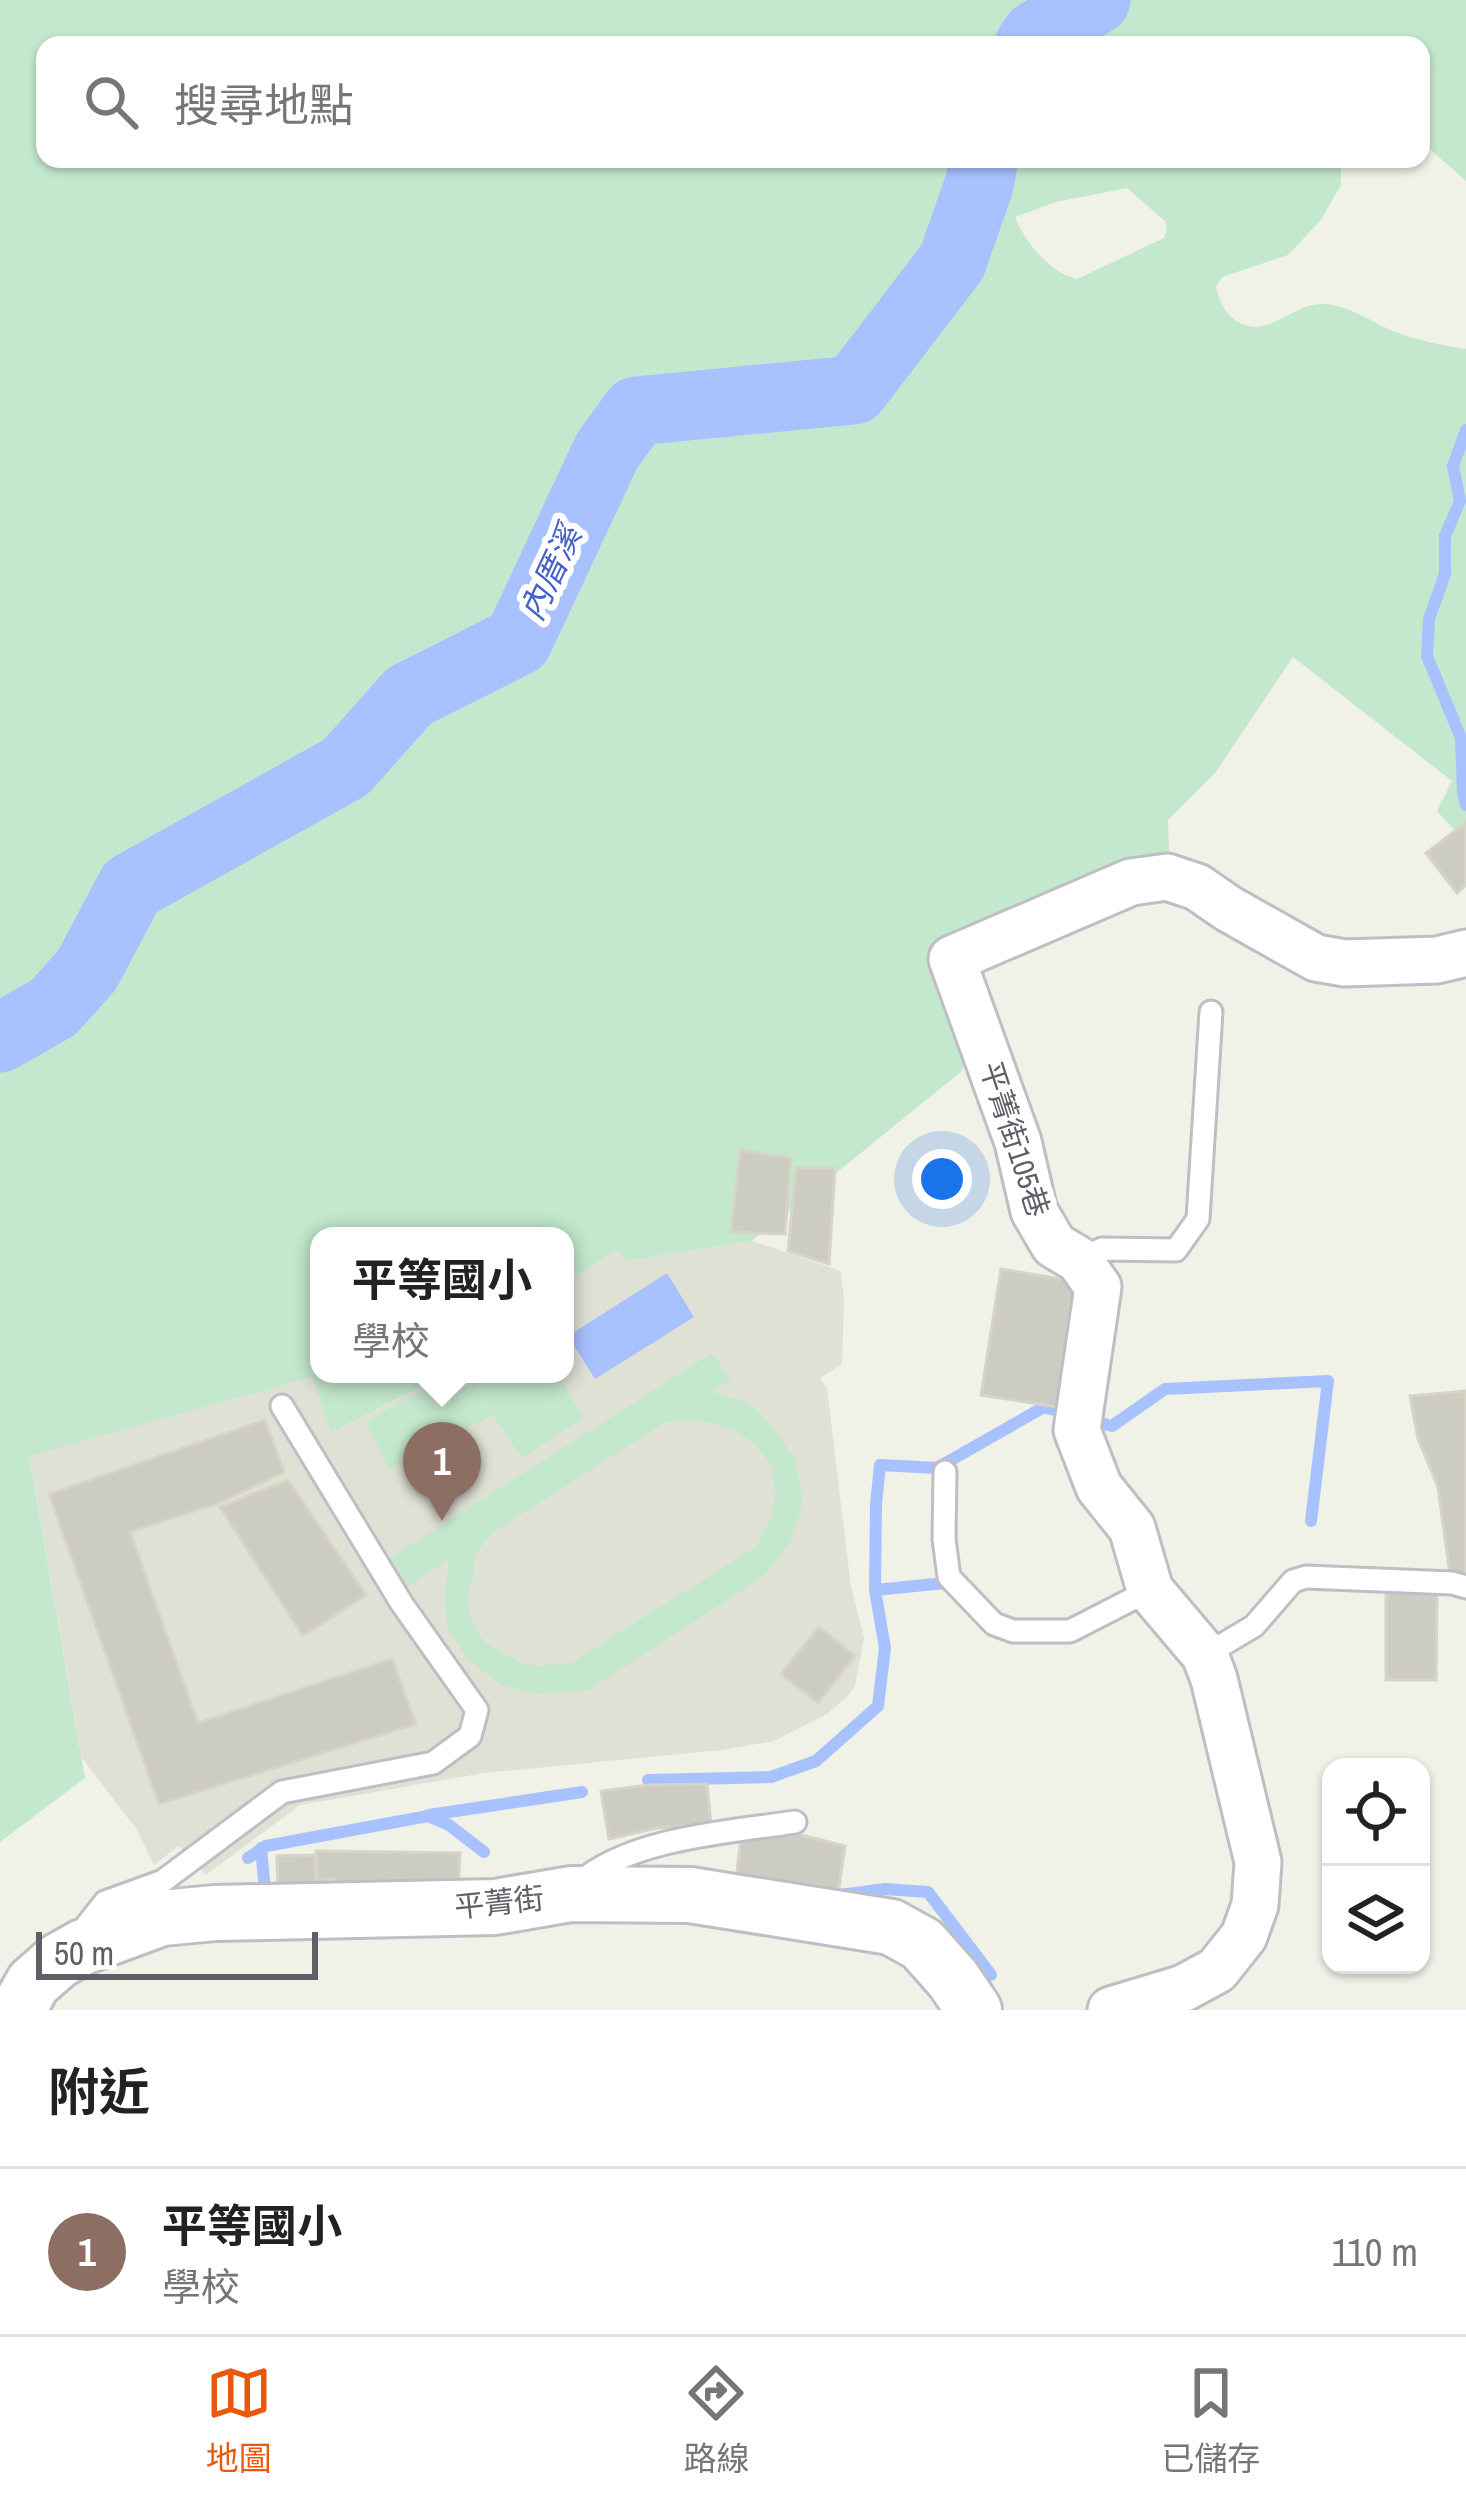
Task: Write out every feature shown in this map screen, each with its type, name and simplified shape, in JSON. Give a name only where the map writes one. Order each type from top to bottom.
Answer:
[{"type":"street","name":"平菁街105巷","points":[[1111,2010],[1184,1988],[1217,1970],[1244,1936],[1255,1905],[1258,1862],[1205,1655],[1150,1590],[1132,1528],[1099,1487],[1077,1430],[1098,1287],[1079,1260],[1054,1245],[1034,1211],[1018,1142],[952,958],[1130,882],[1167,877],[1197,887],[1316,958],[1345,964],[1466,953]]},
{"type":"street","name":"平菁街","points":[[18,2010],[33,1983],[58,1960],[162,1918],[495,1907],[571,1894],[690,1895],[891,1927],[922,1944],[974,2010]]},
{"type":"lane","points":[[1079,1260],[1102,1249],[1176,1250],[1198,1219],[1211,1012]]},
{"type":"lane","points":[[58,1960],[105,1902],[163,1881],[282,1792],[434,1762],[470,1736],[477,1710],[402,1604],[282,1406]]},
{"type":"lane","points":[[945,1472],[949,1576],[994,1624],[1013,1631],[1070,1631],[1150,1590]]},
{"type":"lane","points":[[1205,1655],[1254,1626],[1293,1581],[1306,1577],[1466,1587]]},
{"type":"lane","points":[[571,1894],[580,1881],[608,1862],[681,1839],[795,1822]]},
{"type":"shaded area","points":[[752,1241],[841,1271],[842,1364],[820,1378],[827,1389],[851,1587],[864,1638],[855,1686],[847,1697],[827,1714],[774,1741],[484,1773],[300,1805],[206,1875],[179,1846],[154,1865],[137,1830],[82,1758],[29,1455],[310,1378],[332,1433],[425,1383],[574,1383],[574,1275],[615,1249],[628,1261]]},
{"type":"green space","points":[[0,0],[1466,0],[1466,181],[1430,149],[1430,36],[36,36],[36,168],[1341,168],[1341,185],[1321,220],[1288,255],[1222,277],[1216,287],[1224,308],[1253,327],[1312,305],[1332,305],[1402,334],[1466,349],[1466,843],[1437,811],[1452,781],[1293,657],[1215,773],[1168,820],[1169,853],[1053,897],[960,945],[968,1050],[962,1071],[752,1241],[627,1261],[615,1249],[574,1275],[574,1227],[310,1227],[310,1378],[29,1456],[85,1778],[0,1842]],"holes":[[[1127,188],[1165,221],[1164,238],[1077,279],[1040,255],[1015,217],[1056,202]]]},
{"type":"green space","points":[[712,1353],[731,1380],[711,1392],[749,1403],[795,1459],[803,1504],[790,1543],[764,1576],[589,1690],[537,1694],[501,1685],[467,1659],[446,1626],[449,1559],[407,1587],[390,1558]],"holes":[[[664,1423],[710,1423],[753,1443],[774,1478],[775,1499],[754,1548],[571,1663],[522,1664],[485,1642],[474,1628],[467,1600],[475,1555],[492,1533]]]},
{"type":"green space","points":[[315,1383],[425,1383],[424,1385],[331,1433]]},
{"type":"green space","points":[[472,1383],[563,1383],[583,1418],[522,1458],[493,1415],[389,1470],[366,1421],[426,1389],[436,1405]]},
{"type":"water","points":[[667,1273],[694,1317],[595,1379],[574,1346],[574,1332]]},
{"type":"building","points":[[1465,823],[1466,885],[1457,893],[1426,853]]},
{"type":"building","points":[[740,1150],[791,1158],[785,1234],[731,1232]]},
{"type":"building","points":[[796,1168],[835,1168],[829,1264],[788,1251]]},
{"type":"building","points":[[1001,1269],[1091,1284],[1071,1409],[981,1395]]},
{"type":"building","points":[[1466,1391],[1466,1575],[1450,1575],[1438,1487],[1418,1439],[1410,1396]]},
{"type":"building","points":[[265,1420],[284,1472],[219,1503],[130,1532],[198,1723],[392,1659],[416,1724],[159,1804],[49,1494]]},
{"type":"building","points":[[288,1480],[366,1595],[303,1636],[220,1507]]},
{"type":"building","points":[[1386,1591],[1437,1591],[1436,1680],[1386,1680]]},
{"type":"building","points":[[819,1627],[855,1656],[818,1703],[781,1674]]},
{"type":"building","points":[[707,1784],[711,1825],[657,1828],[609,1839],[601,1791]]},
{"type":"building","points":[[790,1832],[845,1846],[838,1894],[736,1880],[741,1837]]},
{"type":"building","points":[[316,1851],[460,1853],[458,1892],[334,1888],[335,1879],[317,1880]]},
{"type":"building","points":[[315,1855],[316,1890],[278,1890],[277,1856]]},
{"type":"waterway","name":"內厝溪","points":[[1035,36],[1096,0]]},
{"type":"waterway","name":"內厝溪","points":[[0,1038],[54,1007],[87,970],[131,887],[346,767],[409,696],[518,641],[607,451],[636,411],[854,390],[952,262],[982,168]]},
{"type":"waterway","points":[[1466,430],[1453,466],[1460,501],[1445,536],[1445,574],[1429,619],[1427,656],[1461,738],[1466,805]]},
{"type":"waterway","points":[[875,1590],[880,1465],[937,1468],[1044,1407],[1112,1426],[1165,1389],[1328,1381],[1311,1521]]},
{"type":"waterway","points":[[648,1780],[771,1777],[816,1761],[878,1706],[885,1648],[875,1590],[945,1583],[951,1588]]},
{"type":"waterway","points":[[429,1815],[582,1792]]},
{"type":"waterway","points":[[248,1858],[266,1846],[428,1816],[449,1825],[484,1852]]},
{"type":"waterway","points":[[261,1848],[265,1891]]},
{"type":"waterway","points":[[840,1895],[885,1889],[928,1892],[991,1975]]},
{"type":"place","name":"平等國小","points":[[442,1521]]}]
